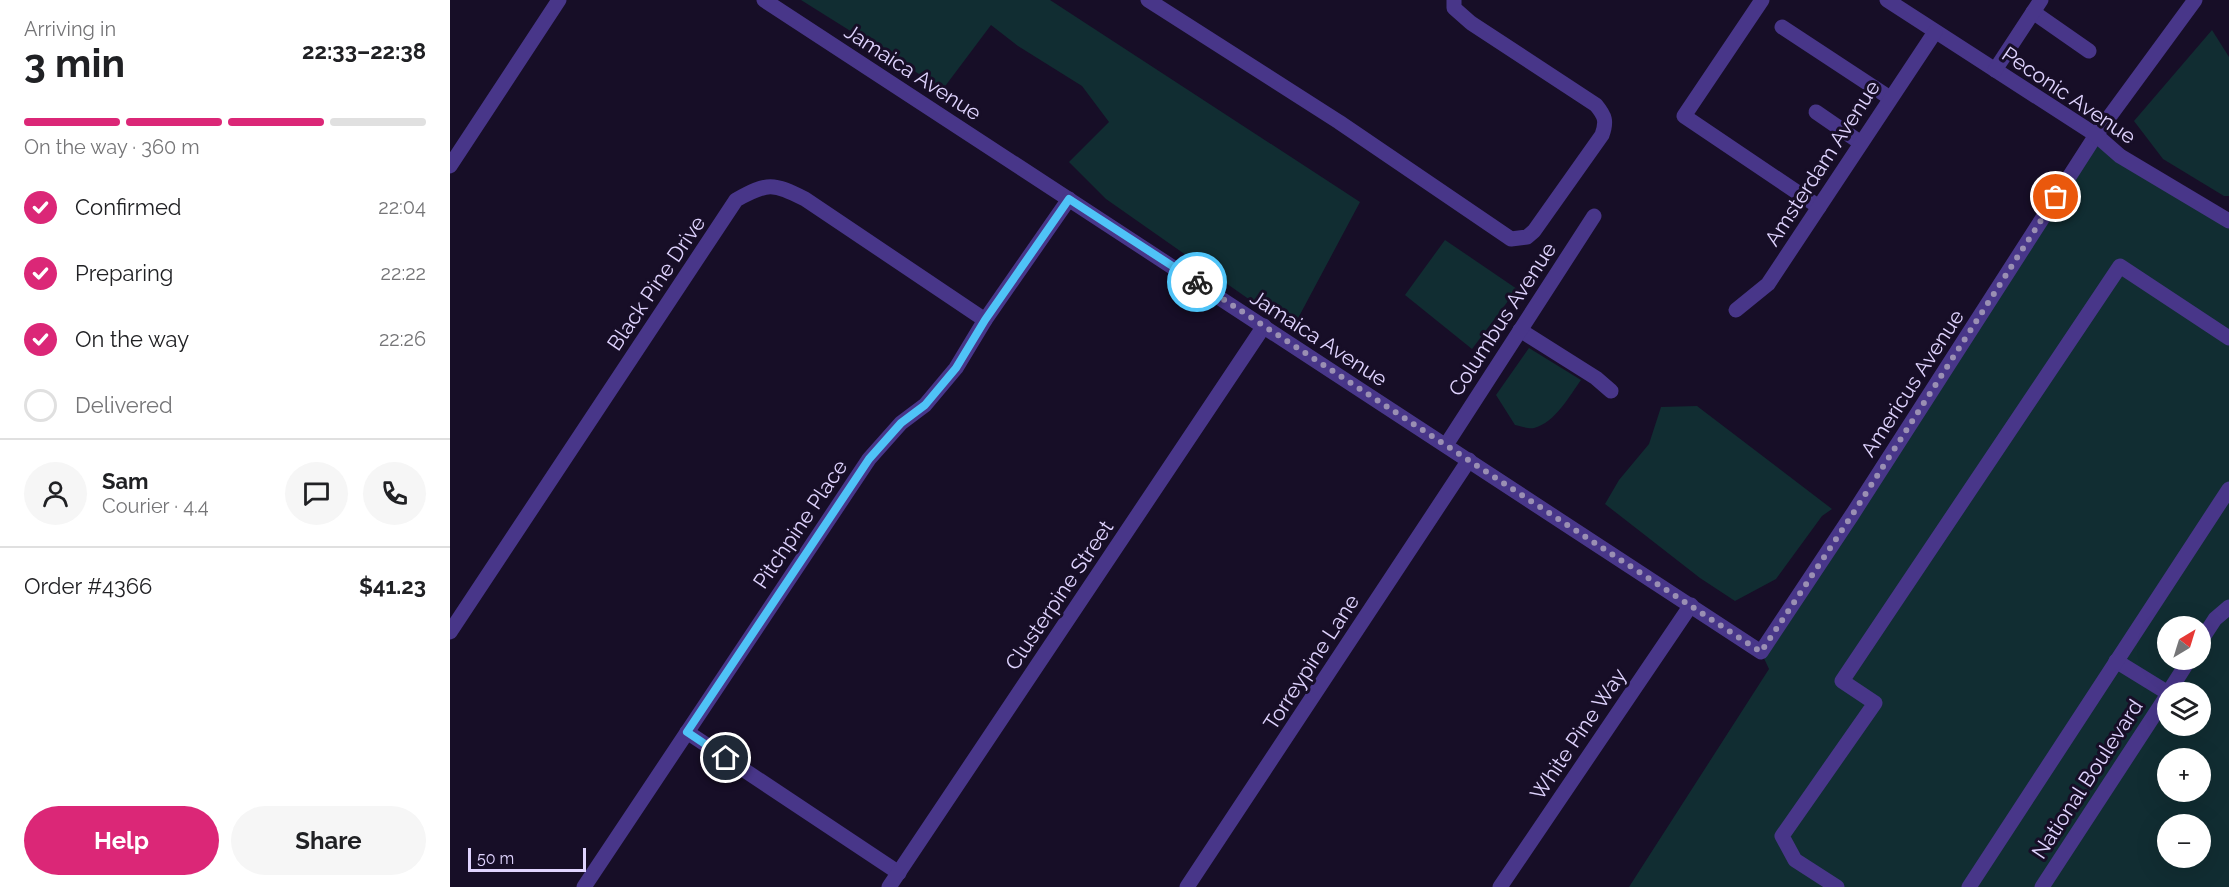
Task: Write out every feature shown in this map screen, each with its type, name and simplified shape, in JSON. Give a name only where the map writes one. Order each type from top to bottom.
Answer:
[{"type":"street","points":[[450,166],[560,0]]},
{"type":"street","name":"Jamaica Avenue","points":[[764,0],[1761,652]]},
{"type":"street","points":[[1148,0],[1340,122],[1510,239],[1527,237],[1534,231],[1602,135],[1606,124],[1605,115],[1596,105],[1471,23],[1454,8],[1454,0]]},
{"type":"street","points":[[1762,0],[1684,116],[1819,207]]},
{"type":"street","name":"Peconic Avenue","points":[[1887,0],[2096,135],[2120,156],[2229,221]]},
{"type":"street","name":"Americus Avenue","points":[[1761,652],[1852,515],[2096,135],[2195,0]]},
{"type":"street","points":[[1995,70],[2037,6],[2089,51]]},
{"type":"street","points":[[1782,27],[1890,98]]},
{"type":"street","name":"Amsterdam Avenue","points":[[1736,310],[1768,284],[1935,32]]},
{"type":"street","points":[[1816,112],[1861,143]]},
{"type":"street","name":"Black Pine Drive","points":[[450,633],[736,200],[760,187],[783,188],[805,199],[985,320]]},
{"type":"street","name":"Pitchpine Place","points":[[584,887],[869,459],[901,423],[925,405],[950,376],[985,320],[1069,199]]},
{"type":"street","name":"Columbus Avenue","points":[[1446,445],[1594,216]]},
{"type":"street","points":[[1837,887],[1795,860],[1782,836],[1875,703],[1842,681],[2120,266],[2229,338]]},
{"type":"street","name":"Clusterpine Street","points":[[890,887],[1264,326]]},
{"type":"street","points":[[1520,330],[1596,378],[1611,391]]},
{"type":"street","name":"Torreypine Lane","points":[[1187,887],[1469,460]]},
{"type":"street","points":[[1969,887],[2229,489]]},
{"type":"street","name":"White Pine Way","points":[[1500,887],[1691,605]]},
{"type":"street","points":[[2211,625],[2229,607]]},
{"type":"street","points":[[2116,661],[2157,686]]},
{"type":"street","name":"National Boulevard","points":[[2042,887],[2157,710]]},
{"type":"street","points":[[687,732],[899,873]]},
{"type":"green space","points":[[801,0],[1050,0],[1360,202],[1296,322],[1270,314],[1106,199],[1069,162],[1109,122],[1082,86],[1018,46],[991,25],[943,89]]},
{"type":"green space","points":[[2212,30],[2229,57],[2229,196],[2224,196],[2163,159],[2134,121]]},
{"type":"green space","points":[[2096,135],[2229,221],[2229,887],[1629,887],[1769,669],[1761,652]]},
{"type":"green space","points":[[1445,240],[1517,289],[1472,349],[1405,295]]},
{"type":"green space","points":[[1529,348],[1581,380],[1555,415],[1542,425],[1532,428],[1515,425],[1496,395]]},
{"type":"green space","points":[[1697,406],[1832,509],[1822,516],[1776,579],[1735,601],[1700,578],[1605,504],[1619,480],[1649,444],[1661,407]]},
{"type":"way so far","points":[[1197,282],[1761,652],[1852,515],[2056,197]]},
{"type":"route","points":[[726,758],[687,732],[869,459],[901,423],[925,405],[956,368],[985,320],[1069,199],[1197,282]]}]
